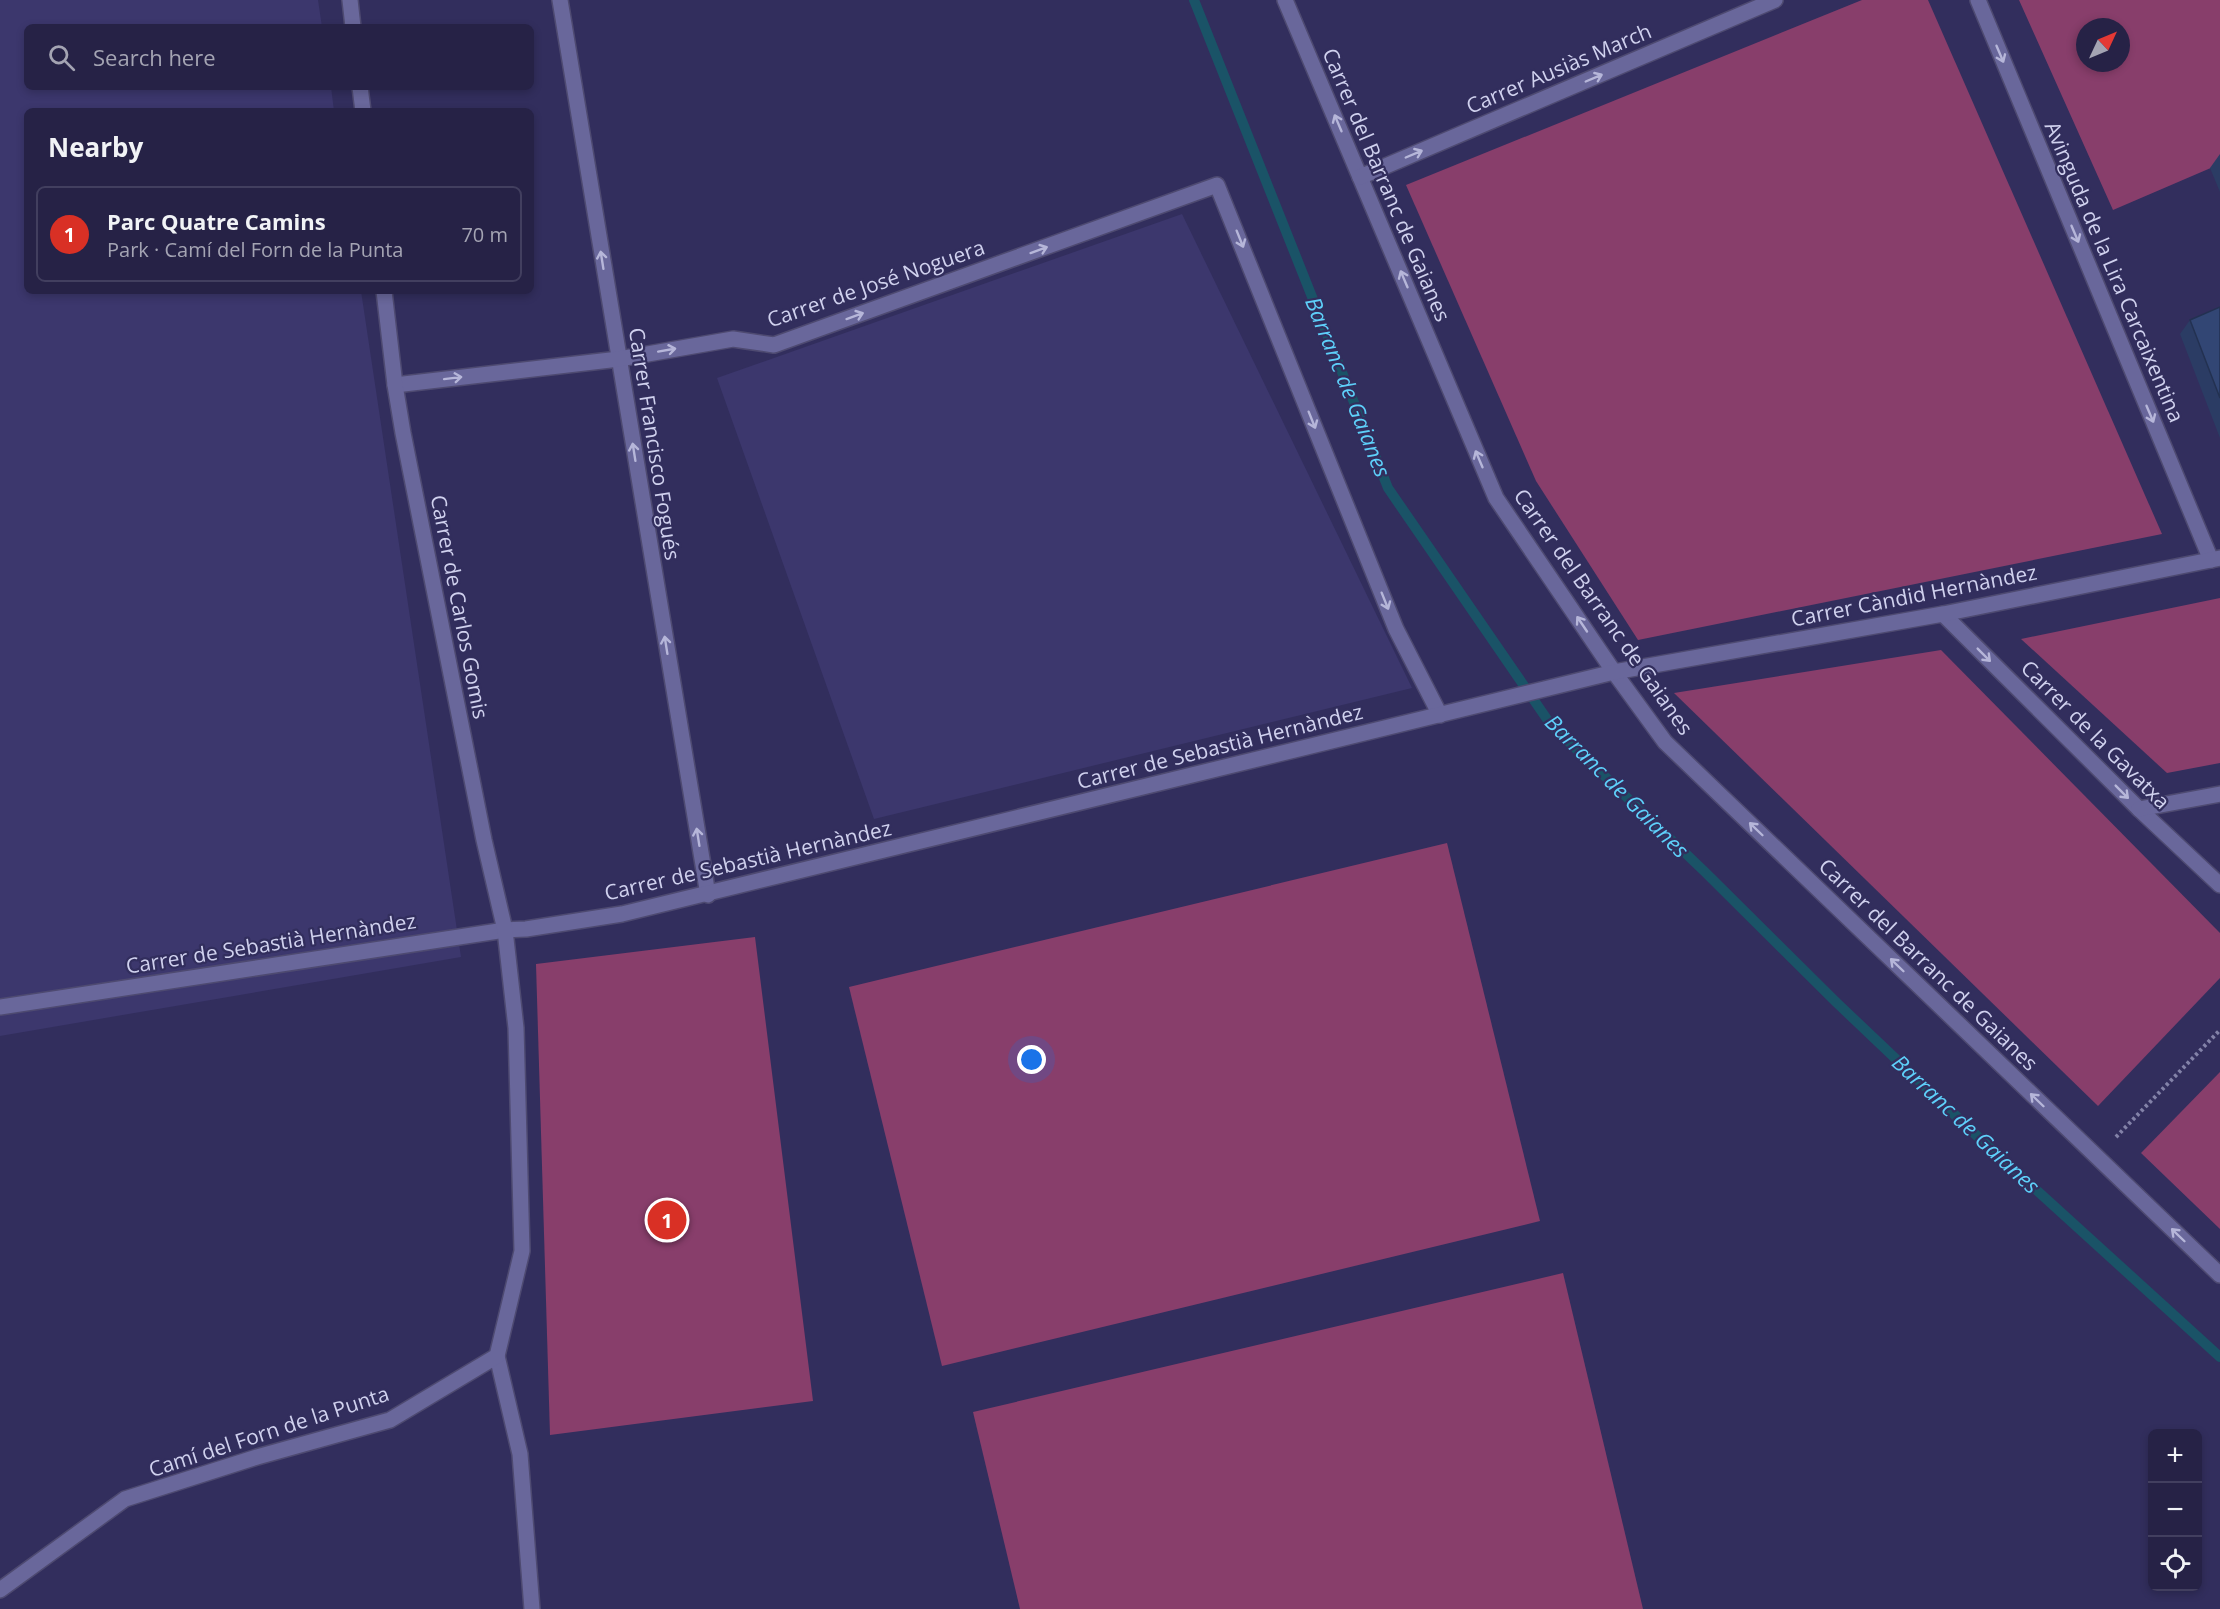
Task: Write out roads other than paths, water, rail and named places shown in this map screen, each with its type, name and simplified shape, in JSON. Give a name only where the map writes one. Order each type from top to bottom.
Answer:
[{"type":"street","points":[[350,0],[353,24]]},
{"type":"street","name":"Carrer Francisco Fogués","points":[[560,0],[708,895]]},
{"type":"street","name":"Carrer del Barranc de Gaianes","points":[[1285,0],[1496,498],[1614,672],[1665,742],[2220,1275]]},
{"type":"street","name":"Carrer Ausiàs March","points":[[1360,177],[1775,0]]},
{"type":"street","name":"Avinguda de la Lira Carcaixentina","points":[[1978,0],[2215,559]]},
{"type":"street","points":[[360,90],[363,108]]},
{"type":"street","name":"Carrer de José Noguera","points":[[395,386],[619,358],[733,339],[774,345],[1217,185],[1396,629],[1440,715]]},
{"type":"street","name":"Carrer de Carlos Gomis","points":[[384,294],[395,386],[484,840],[505,930]]},
{"type":"street","name":"Carrer Càndid Hernàndez","points":[[1614,672],[1943,614],[2215,559]]},
{"type":"street","name":"Carrer de la Gavatxa","points":[[1943,614],[2139,809],[2220,885]]},
{"type":"street","name":"Carrer de Sebastià Hernàndez","points":[[0,1006],[622,914],[708,895],[1614,672]]},
{"type":"street","points":[[2139,809],[2220,794]]},
{"type":"street","points":[[505,930],[516,1028],[522,1251],[497,1356],[520,1454],[531,1609]]},
{"type":"street","name":"Camí del Forn de la Punta","points":[[0,1590],[125,1499],[257,1457],[390,1420],[497,1356]]},
{"type":"waterway","name":"Barranc de Gaianes","points":[[1194,0],[1388,488],[1551,725],[1976,1135],[2220,1357]]},
{"type":"place","name":"Parc Quatre Camins","points":[[667,1220]]}]
